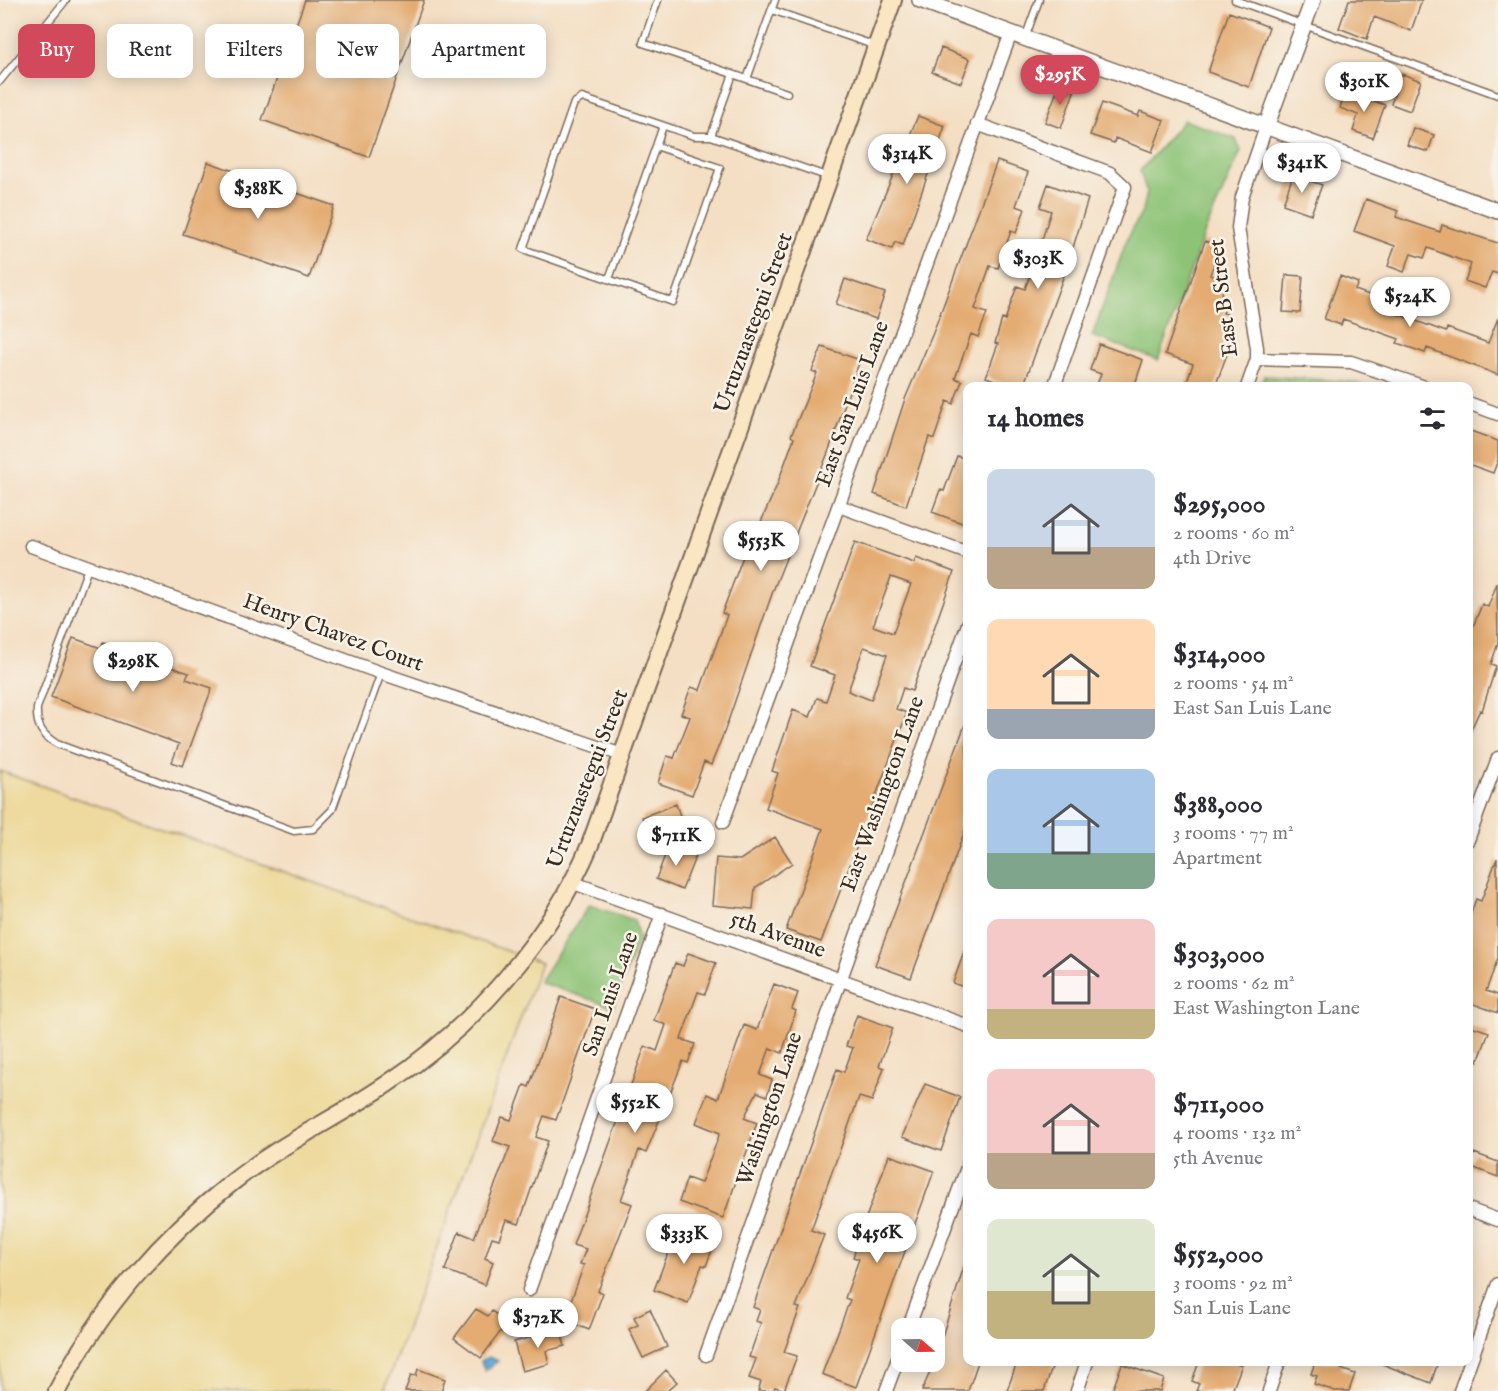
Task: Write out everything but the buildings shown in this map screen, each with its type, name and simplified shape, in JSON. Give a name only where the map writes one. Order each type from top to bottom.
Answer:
[{"type":"main road","name":"Urtuzuastegui Street","points":[[57,1391],[90,1334],[120,1295],[176,1231],[244,1173],[294,1138],[386,1085],[447,1037],[523,957],[551,921],[574,883],[893,0]]},
{"type":"street","points":[[920,0],[1498,211]]},
{"type":"street","name":"East B Street","points":[[1249,382],[1257,359],[1238,220],[1248,175],[1312,0]]},
{"type":"street","name":"East San Luis Lane","points":[[723,822],[977,124],[1018,36]]},
{"type":"street","points":[[977,124],[1110,174],[1125,186],[1056,382]]},
{"type":"street","points":[[1257,359],[1352,362],[1410,382]]},
{"type":"street","points":[[1473,405],[1498,414]]},
{"type":"street","points":[[839,506],[963,551]]},
{"type":"street","name":"Henry Chavez Court","points":[[31,546],[381,673],[622,755]]},
{"type":"street","name":"East Washington Lane","points":[[838,980],[963,638]]},
{"type":"street","points":[[1473,826],[1498,758]]},
{"type":"street","name":"5th Avenue","points":[[574,883],[963,1024]]},
{"type":"street","name":"San Luis Lane","points":[[529,1290],[662,914]]},
{"type":"street","name":"Washington Lane","points":[[706,1355],[838,980]]},
{"type":"street","points":[[912,1318],[963,1179]]},
{"type":"street","points":[[1473,1211],[1498,1220]]},
{"type":"street","points":[[1473,1354],[1498,1284]]},
{"type":"street","points":[[1077,1391],[1086,1366]]},
{"type":"street","points":[[1269,1391],[1278,1366]]},
{"type":"street","points":[[1460,1391],[1469,1366]]},
{"type":"street","points":[[886,1391],[893,1372]]},
{"type":"lane","points":[[0,81],[66,0]]},
{"type":"lane","points":[[658,0],[644,43],[787,93]]},
{"type":"lane","points":[[747,79],[775,0]]},
{"type":"lane","points":[[1018,36],[1039,0]]},
{"type":"lane","points":[[1236,0],[1498,95]]},
{"type":"lane","points":[[772,10],[877,46]]},
{"type":"lane","points":[[711,136],[733,74]]},
{"type":"lane","points":[[656,146],[720,168],[673,302],[523,249],[574,103],[582,98],[694,136],[711,136],[830,177]]},
{"type":"lane","points":[[609,279],[663,126]]},
{"type":"lane","points":[[88,567],[37,708],[36,720],[40,729],[57,744],[294,831],[313,829],[332,810],[381,673]]},
{"type":"green space","points":[[1184,120],[1236,139],[1241,151],[1206,229],[1158,360],[1092,336],[1128,237],[1143,210],[1147,193],[1140,171]]},
{"type":"green space","points":[[1264,376],[1351,382],[1262,382]]},
{"type":"green space","points":[[589,905],[634,920],[639,938],[613,1007],[539,982]]},
{"type":"sand","points":[[0,771],[541,963],[384,1391],[0,1391]]},
{"type":"water","points":[[488,1357],[498,1361],[485,1371],[481,1361]]}]
